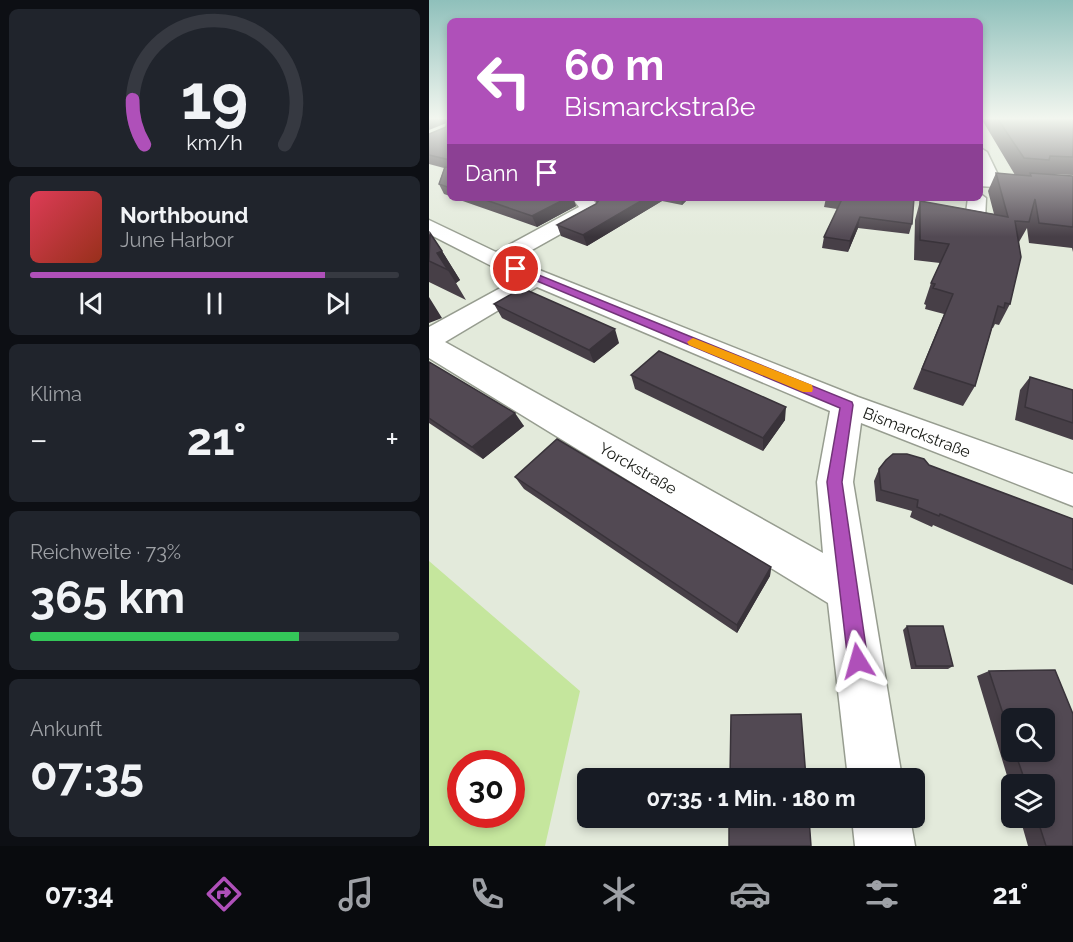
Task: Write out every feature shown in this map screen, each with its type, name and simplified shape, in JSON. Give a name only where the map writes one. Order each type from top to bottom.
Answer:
[{"type":"street","points":[[986,182],[1073,187]]},
{"type":"street","points":[[496,261],[591,208],[584,201]]},
{"type":"street","points":[[929,214],[975,220],[977,201]]},
{"type":"street","name":"Bismarckstraße","points":[[429,226],[496,261],[536,278],[847,405],[1073,490]]},
{"type":"street","points":[[429,339],[536,278]]},
{"type":"street","name":"Yorckstraße","points":[[429,345],[848,591]]},
{"type":"street","points":[[847,405],[835,482],[874,768]]},
{"type":"street","points":[[882,828],[885,846]]},
{"type":"green space","points":[[429,561],[580,691],[545,846],[429,846]]},
{"type":"building","points":[[1024,157],[1050,157],[1049,160]]},
{"type":"building","points":[[445,167],[447,167],[447,187],[439,184]]},
{"type":"building","points":[[996,173],[1073,176],[1073,227],[1039,223],[1035,199],[1029,222],[1015,221],[1021,257],[1010,304],[1005,303],[1004,308],[998,306],[975,386],[922,369],[953,294],[933,288],[935,284],[931,283],[949,244],[920,240],[920,201],[1008,217]]},
{"type":"building","points":[[489,201],[561,201],[532,216]]},
{"type":"building","points":[[598,201],[641,201],[583,235],[557,225]]},
{"type":"building","points":[[841,201],[914,201],[912,224],[860,217],[850,241],[824,237]]},
{"type":"building","points":[[430,233],[442,251],[437,253],[448,270],[429,261]]},
{"type":"building","points":[[522,288],[615,329],[589,350],[494,304]]},
{"type":"building","points":[[659,351],[786,407],[763,438],[631,375]]},
{"type":"building","points":[[429,362],[515,413],[472,447],[429,418]]},
{"type":"building","points":[[1030,377],[1073,390],[1073,423],[1025,407]]},
{"type":"building","points":[[557,439],[771,567],[737,625],[515,477]]},
{"type":"building","points":[[893,454],[907,454],[924,459],[929,465],[1073,519],[1073,570],[940,514],[939,516],[917,507],[918,500],[881,490],[879,469]]},
{"type":"building","points":[[907,626],[943,626],[953,666],[916,666]]},
{"type":"building","points":[[1055,670],[1073,714],[1073,846],[1046,846],[1040,828],[1055,828],[1055,774],[1023,774],[1018,762],[1055,762],[1055,708],[1001,708],[989,671]]},
{"type":"building","points":[[801,714],[805,768],[730,768],[731,715]]},
{"type":"building","points":[[729,828],[810,828],[811,846],[729,846]]},
{"type":"slow traffic","points":[[693,342],[807,389]]},
{"type":"route","points":[[516,269],[847,405],[835,482],[858,661]]}]
